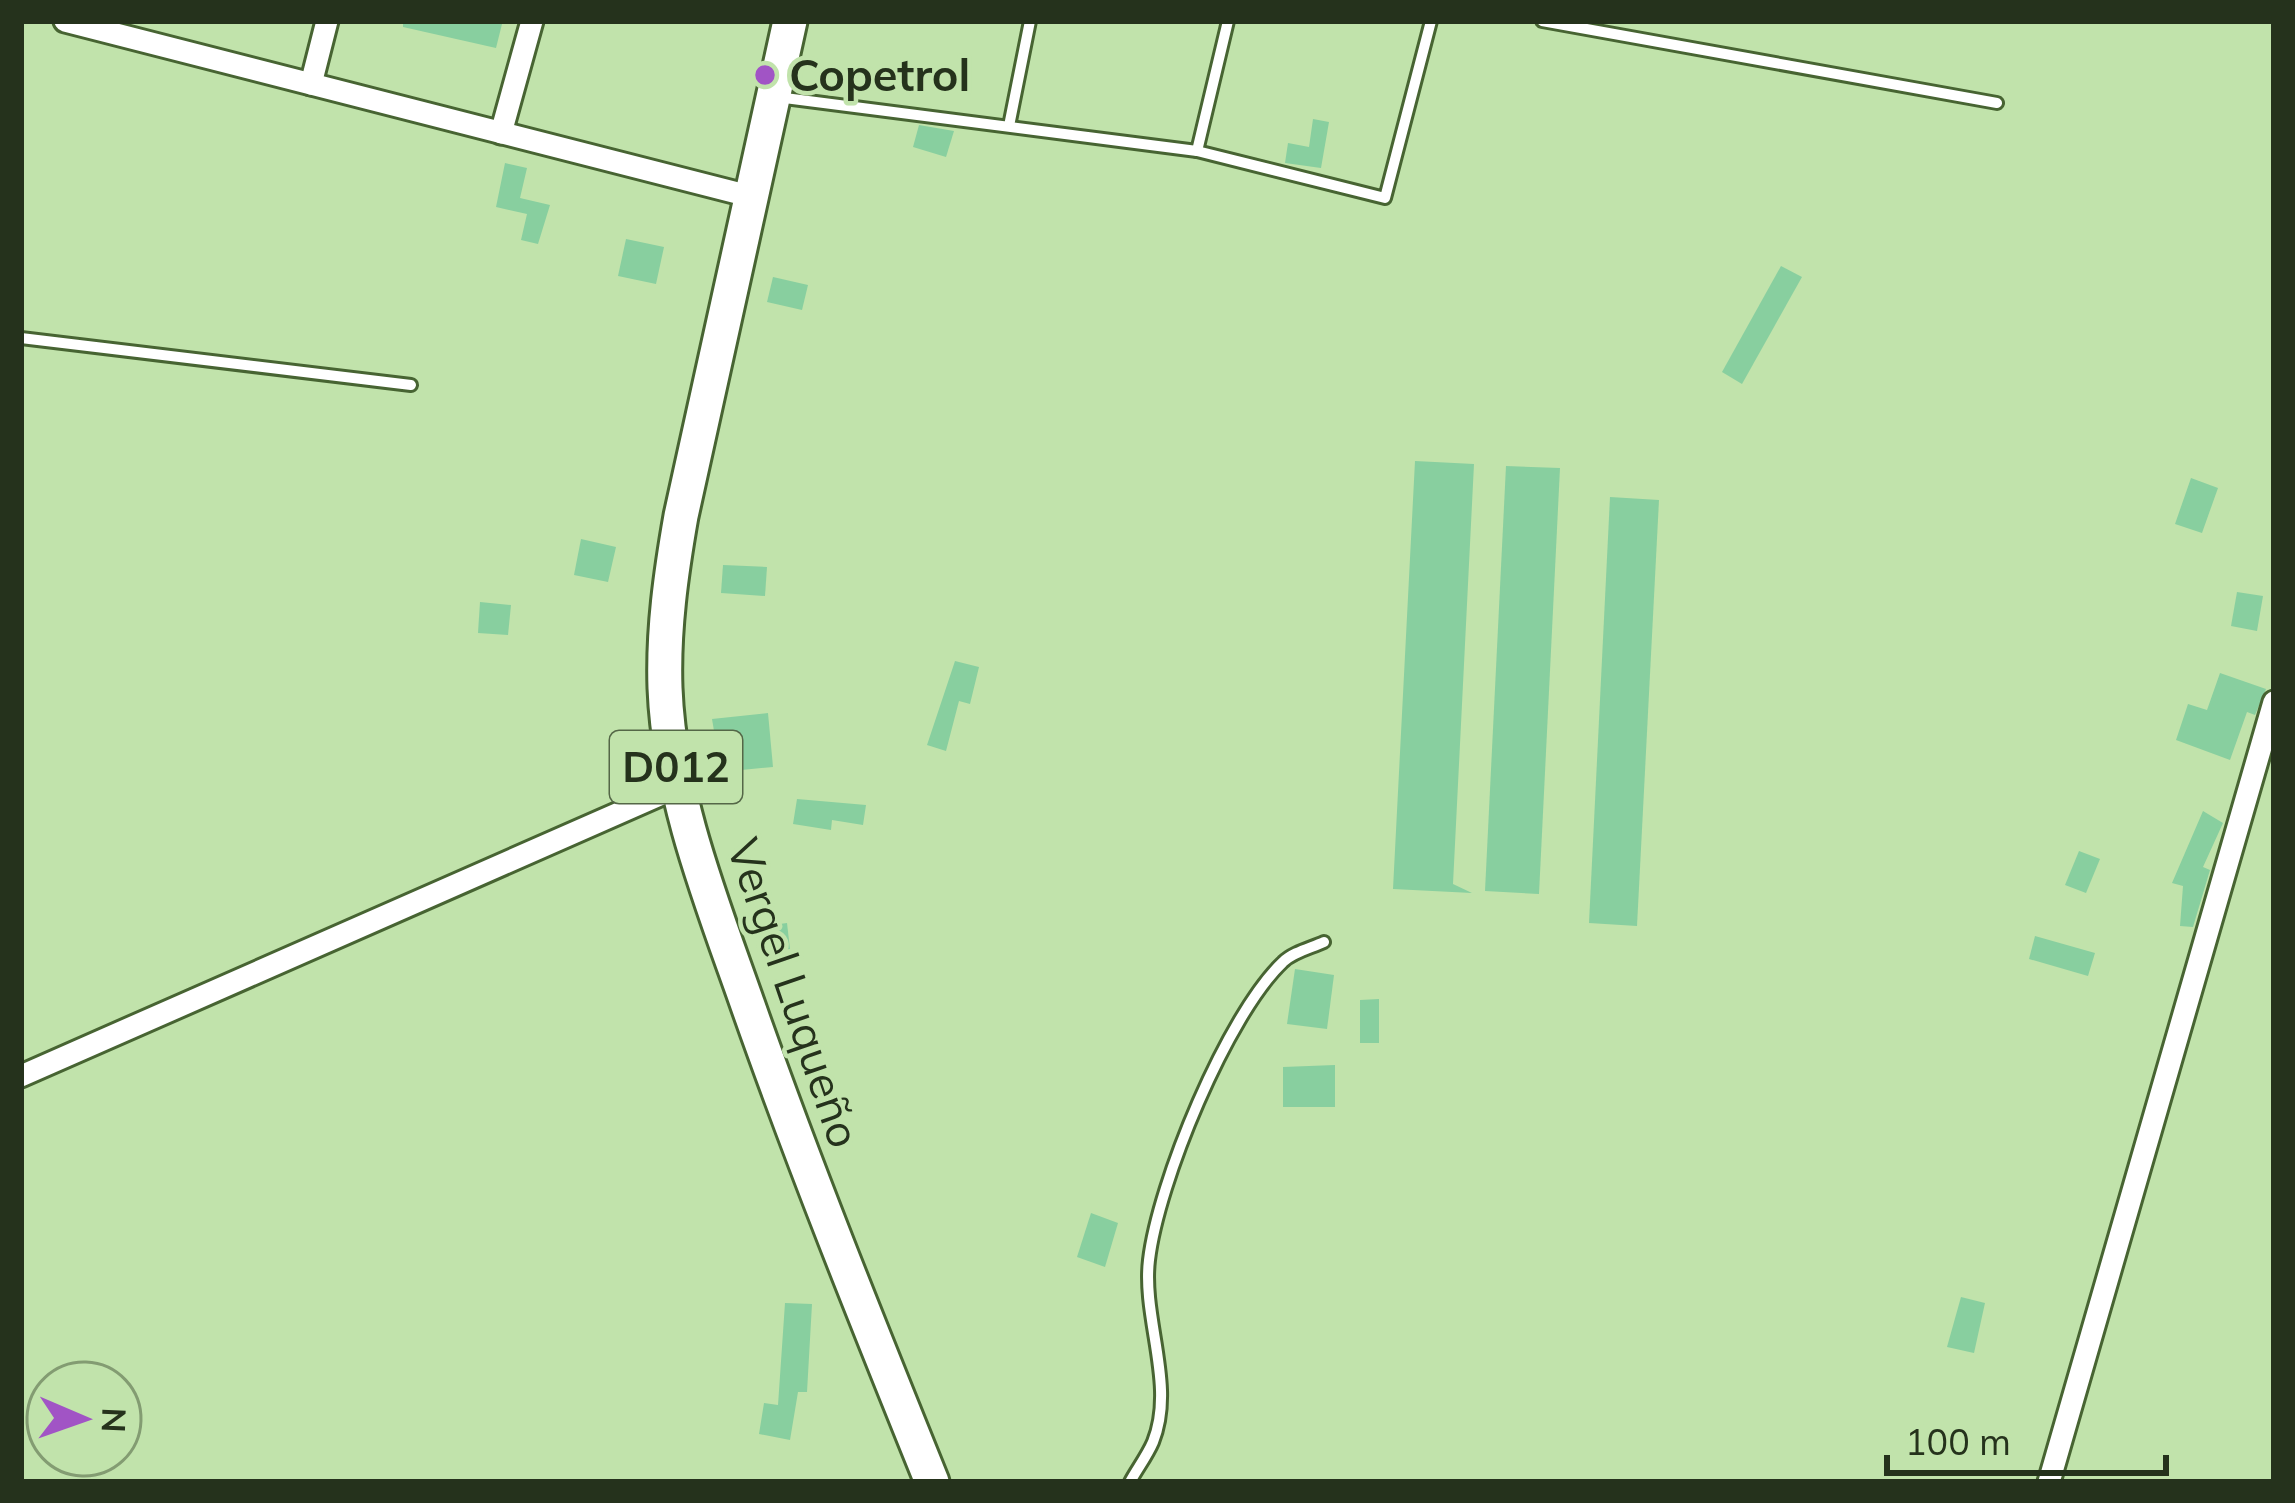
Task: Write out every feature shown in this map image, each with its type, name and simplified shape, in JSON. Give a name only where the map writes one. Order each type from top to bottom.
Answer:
[{"type":"main road","name":"Vergel Luqueño","points":[[790,21],[671,571],[665,692],[678,787],[799,1150],[932,1482]]},
{"type":"street","points":[[65,21],[121,27],[311,84],[753,196]]},
{"type":"street","points":[[311,84],[327,21]]},
{"type":"street","points":[[501,133],[532,21]]},
{"type":"street","points":[[2049,1482],[2274,702]]},
{"type":"street","points":[[21,1076],[678,787]]},
{"type":"lane","points":[[1009,127],[1030,21]]},
{"type":"lane","points":[[1196,151],[1228,21]]},
{"type":"lane","points":[[774,96],[1196,151],[1385,198],[1431,21]]},
{"type":"lane","points":[[1542,21],[1997,104]]},
{"type":"lane","points":[[21,338],[411,385]]},
{"type":"lane","points":[[1130,1482],[1155,1439],[1160,1374],[1148,1296],[1149,1258],[1172,1178],[1203,1094],[1243,1012],[1285,959],[1324,942]]},
{"type":"building","points":[[403,21],[502,24],[496,48],[403,27]]},
{"type":"building","points":[[1313,119],[1329,122],[1321,168],[1285,163],[1288,143],[1309,147]]},
{"type":"building","points":[[919,125],[954,131],[946,157],[913,147]]},
{"type":"building","points":[[505,163],[527,168],[520,198],[550,205],[538,244],[521,240],[527,214],[496,207]]},
{"type":"building","points":[[626,239],[664,247],[656,284],[618,276]]},
{"type":"building","points":[[1781,266],[1802,277],[1742,384],[1722,372]]},
{"type":"building","points":[[773,277],[808,285],[802,310],[767,302]]},
{"type":"building","points":[[1415,461],[1474,464],[1453,884],[1472,893],[1393,889]]},
{"type":"building","points":[[1506,466],[1560,468],[1539,894],[1485,891]]},
{"type":"building","points":[[2191,478],[2218,488],[2202,533],[2175,524]]},
{"type":"building","points":[[1610,497],[1659,500],[1637,926],[1589,923]]},
{"type":"building","points":[[581,539],[616,547],[608,582],[574,575]]},
{"type":"building","points":[[723,565],[767,567],[765,596],[721,593]]},
{"type":"building","points":[[2237,592],[2263,596],[2257,631],[2231,626]]},
{"type":"building","points":[[480,602],[511,605],[508,635],[478,633]]},
{"type":"building","points":[[955,661],[979,667],[970,704],[959,701],[946,751],[927,745]]},
{"type":"building","points":[[2220,673],[2266,689],[2255,715],[2247,712],[2230,760],[2176,740],[2188,704],[2207,710]]},
{"type":"building","points":[[768,713],[773,767],[721,772],[712,719]]},
{"type":"building","points":[[797,799],[866,805],[863,825],[832,820],[831,830],[793,824]]},
{"type":"building","points":[[2203,811],[2223,823],[2203,867],[2210,870],[2193,927],[2180,926],[2183,886],[2172,883]]},
{"type":"building","points":[[2079,851],[2100,859],[2086,893],[2065,885]]},
{"type":"building","points":[[787,923],[790,949],[761,952],[758,927]]},
{"type":"building","points":[[2035,936],[2095,953],[2088,976],[2029,959]]},
{"type":"building","points":[[1295,969],[1334,975],[1327,1029],[1287,1024]]},
{"type":"building","points":[[1379,999],[1379,1043],[1360,1043],[1360,1000]]},
{"type":"building","points":[[1335,1065],[1335,1107],[1283,1107],[1283,1067]]},
{"type":"building","points":[[1091,1213],[1118,1223],[1105,1267],[1077,1257]]},
{"type":"building","points":[[1961,1297],[1985,1303],[1974,1353],[1947,1347]]},
{"type":"building","points":[[785,1303],[812,1304],[807,1392],[798,1392],[790,1440],[759,1434],[764,1403],[778,1405]]},
{"type":"place","name":"Copetrol","points":[[765,75]]}]
